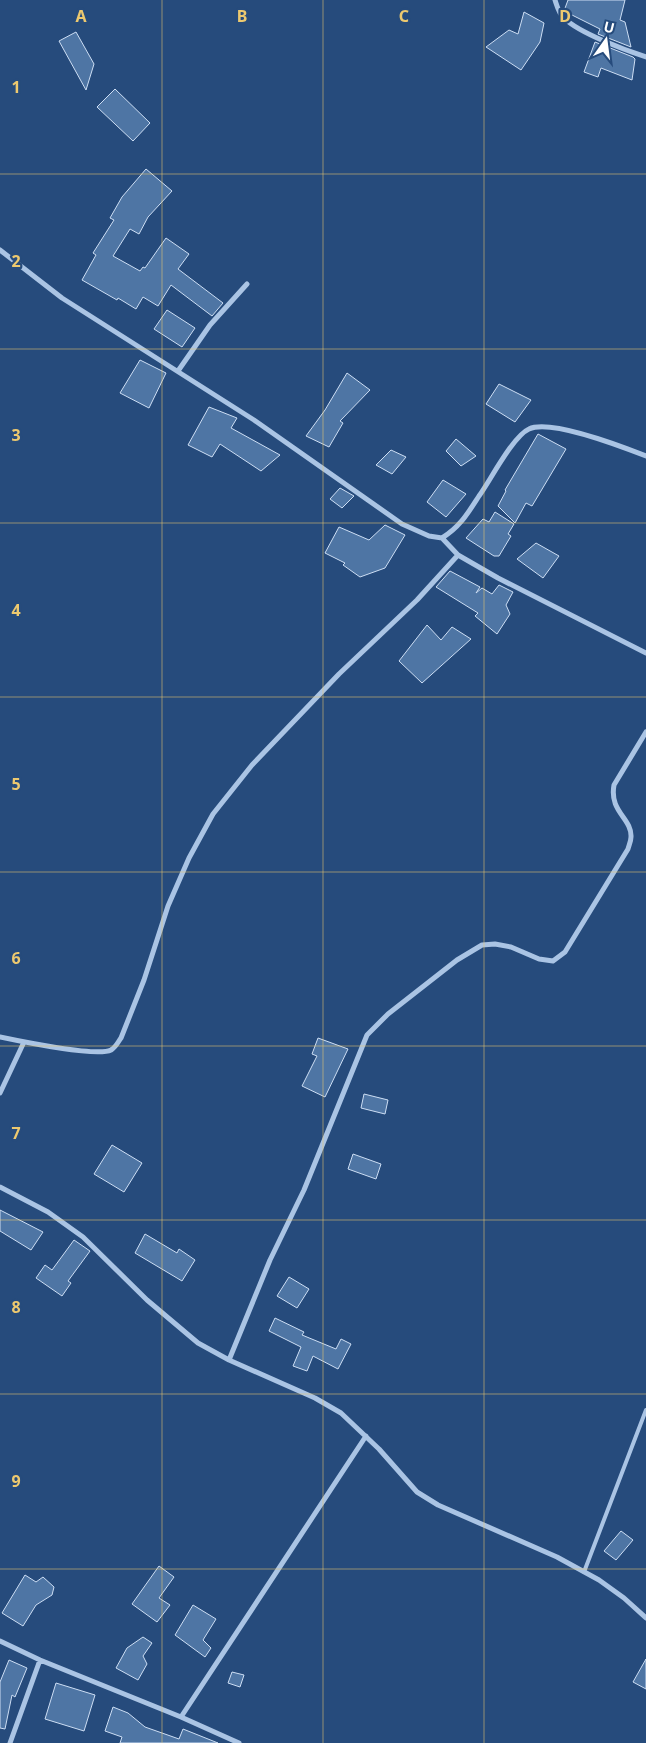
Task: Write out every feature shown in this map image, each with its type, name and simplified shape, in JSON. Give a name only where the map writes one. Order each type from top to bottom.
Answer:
[{"type":"street","points":[[555,0],[562,17],[575,26],[646,57]]},
{"type":"street","points":[[0,250],[62,298],[254,420],[402,524],[429,536],[442,538],[458,554],[498,578],[646,653]]},
{"type":"street","points":[[178,371],[210,325],[247,284]]},
{"type":"street","points":[[442,538],[454,531],[512,445],[528,429],[544,426],[564,430],[621,446],[646,456]]},
{"type":"street","points":[[0,1037],[100,1052],[110,1051],[115,1046],[121,1038],[144,980],[168,906],[189,858],[213,814],[252,765],[339,674],[417,600],[458,554]]},
{"type":"street","points":[[229,1360],[270,1260],[304,1190],[367,1035],[388,1014],[457,960],[482,945],[495,944],[511,947],[538,959],[553,961],[565,952],[628,849],[632,836],[615,804],[612,794],[614,784],[646,732]]},
{"type":"street","points":[[0,1093],[24,1042]]},
{"type":"street","points":[[0,1186],[48,1212],[83,1237],[147,1300],[198,1343],[229,1360],[315,1398],[341,1413],[366,1436],[417,1492],[438,1505],[556,1557],[599,1580],[624,1598],[646,1618]]},
{"type":"street","points":[[181,1717],[366,1436]]},
{"type":"street","points":[[0,1641],[40,1660],[181,1717],[239,1743]]},
{"type":"street","points":[[10,1743],[40,1660]]},
{"type":"lane","points":[[584,1572],[646,1410]]},
{"type":"building","points":[[568,0],[625,0],[620,20],[625,22],[631,47],[598,34],[600,29],[564,11]]},
{"type":"building","points":[[524,12],[544,23],[540,42],[521,70],[486,47],[509,30],[518,34]]},
{"type":"building","points":[[76,32],[94,64],[86,90],[59,41]]},
{"type":"building","points":[[595,42],[635,59],[632,80],[601,68],[598,77],[584,72]]},
{"type":"building","points":[[115,89],[150,123],[133,141],[97,107]]},
{"type":"building","points":[[146,169],[172,191],[148,217],[139,234],[130,229],[113,256],[140,271],[143,267],[145,268],[166,238],[189,254],[178,269],[223,303],[212,316],[171,285],[158,306],[143,297],[136,309],[82,280],[96,255],[93,253],[114,220],[110,218],[122,197]]},
{"type":"building","points":[[167,310],[195,328],[182,347],[154,329]]},
{"type":"building","points":[[140,360],[166,373],[149,408],[120,393]]},
{"type":"building","points":[[347,373],[370,390],[340,421],[343,423],[329,447],[306,436],[325,410]]},
{"type":"building","points":[[499,384],[531,400],[515,422],[486,404]]},
{"type":"building","points":[[209,407],[237,418],[231,428],[280,455],[261,471],[220,444],[212,457],[188,445]]},
{"type":"building","points":[[538,434],[566,449],[532,506],[526,503],[515,523],[498,506],[505,490]]},
{"type":"building","points":[[456,439],[476,456],[461,466],[446,451]]},
{"type":"building","points":[[391,450],[406,457],[392,474],[376,465]]},
{"type":"building","points":[[443,480],[466,494],[446,517],[427,502]]},
{"type":"building","points":[[340,488],[354,496],[342,508],[330,499]]},
{"type":"building","points":[[495,512],[514,524],[508,534],[511,536],[499,556],[494,556],[466,538],[483,519],[489,522]]},
{"type":"building","points":[[385,525],[405,535],[385,568],[360,577],[343,565],[345,563],[325,553],[339,527],[369,540]]},
{"type":"building","points":[[536,543],[559,556],[543,578],[517,559]]},
{"type":"building","points":[[450,571],[480,587],[476,593],[482,588],[492,594],[499,585],[513,592],[506,605],[510,614],[497,634],[475,616],[478,613],[436,587]]},
{"type":"building","points":[[427,625],[441,640],[452,627],[471,639],[422,683],[399,661]]},
{"type":"building","points":[[318,1038],[348,1049],[325,1097],[302,1086],[317,1056],[312,1054]]},
{"type":"building","points":[[364,1094],[388,1100],[385,1114],[361,1108]]},
{"type":"building","points":[[112,1145],[142,1163],[124,1192],[94,1174]]},
{"type":"building","points":[[353,1154],[381,1164],[376,1179],[348,1169]]},
{"type":"building","points":[[0,1210],[43,1232],[31,1250],[0,1231]]},
{"type":"building","points":[[145,1234],[177,1253],[179,1249],[195,1260],[182,1281],[135,1253]]},
{"type":"building","points":[[74,1240],[90,1251],[68,1281],[71,1283],[62,1296],[36,1278],[45,1265],[52,1270]]},
{"type":"building","points":[[289,1277],[309,1289],[297,1308],[277,1296]]},
{"type":"building","points":[[275,1318],[304,1332],[302,1335],[336,1349],[341,1339],[351,1344],[338,1369],[313,1356],[307,1371],[293,1366],[301,1347],[269,1331]]},
{"type":"building","points":[[621,1531],[633,1540],[616,1560],[604,1551]]},
{"type":"building","points":[[159,1566],[174,1577],[159,1598],[170,1605],[157,1622],[132,1604]]},
{"type":"building","points":[[25,1575],[36,1582],[43,1577],[54,1587],[52,1595],[36,1605],[23,1626],[2,1613]]},
{"type":"building","points":[[193,1605],[216,1619],[203,1640],[211,1648],[205,1657],[175,1635]]},
{"type":"building","points":[[143,1637],[152,1643],[143,1656],[147,1664],[138,1680],[116,1668],[127,1648]]},
{"type":"building","points":[[646,1659],[646,1689],[633,1682]]},
{"type":"building","points":[[9,1660],[27,1668],[15,1697],[12,1695],[5,1729],[0,1728],[0,1682]]},
{"type":"building","points":[[232,1672],[244,1675],[240,1687],[228,1683]]},
{"type":"building","points":[[56,1683],[95,1695],[84,1731],[45,1719]]},
{"type":"building","points":[[113,1707],[128,1713],[145,1727],[179,1739],[183,1729],[218,1743],[120,1743],[122,1737],[105,1731]]}]
